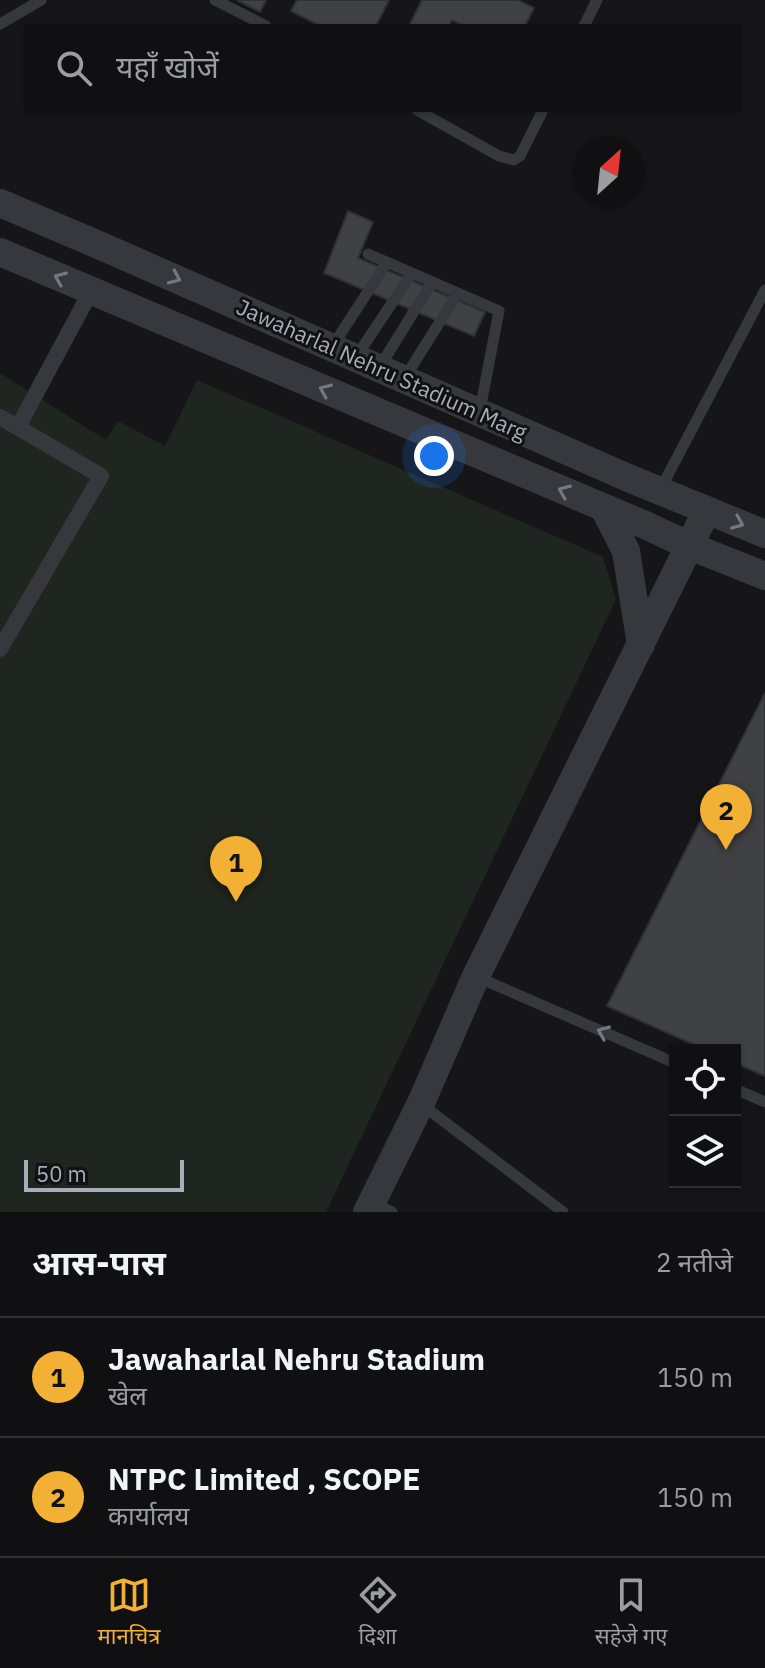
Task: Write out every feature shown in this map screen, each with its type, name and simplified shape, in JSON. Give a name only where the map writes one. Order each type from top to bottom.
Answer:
[{"type":"street","name":"Jawaharlal Nehru Stadium Marg","points":[[0,203],[659,491],[765,534]]},
{"type":"street","name":"Jawaharlal Nehru Stadium Marg","points":[[0,252],[765,576]]},
{"type":"street","points":[[18,427],[91,291]]},
{"type":"street","points":[[0,417],[101,476],[0,649]]},
{"type":"street","points":[[604,508],[626,551],[641,645]]},
{"type":"street","points":[[377,1209],[476,976],[707,510]]},
{"type":"lane","points":[[0,24],[41,0]]},
{"type":"lane","points":[[215,0],[262,24]]},
{"type":"lane","points":[[585,24],[597,0]]},
{"type":"lane","points":[[421,112],[499,156],[514,160],[520,156],[542,112]]},
{"type":"lane","points":[[368,254],[499,311],[480,413]]},
{"type":"lane","points":[[367,363],[387,262]]},
{"type":"lane","points":[[367,363],[412,273]]},
{"type":"lane","points":[[367,363],[432,282]]},
{"type":"lane","points":[[659,491],[765,290]]},
{"type":"lane","points":[[367,363],[458,293]]},
{"type":"lane","points":[[476,976],[669,1060]]},
{"type":"lane","points":[[741,1092],[765,1102]]},
{"type":"lane","points":[[421,1103],[563,1212]]},
{"type":"shaded area","points":[[0,373],[106,440],[118,421],[165,446],[197,380],[603,557],[616,599],[326,1212],[0,1212]]},
{"type":"building","points":[[237,0],[266,0],[260,12]]},
{"type":"building","points":[[297,0],[389,0],[377,24],[316,24],[291,11]]},
{"type":"building","points":[[422,0],[518,0],[534,8],[526,24],[459,24],[452,20],[450,24],[410,24]]},
{"type":"building","points":[[348,211],[373,222],[358,258],[485,312],[474,336],[324,273]]},
{"type":"building","points":[[765,693],[765,1076],[741,1066],[741,1044],[692,1044],[607,1006]]},
{"type":"place","name":"NTPC Limited , SCOPE","points":[[726,850]]},
{"type":"place","name":"Jawaharlal Nehru Stadium","points":[[236,902]]}]
